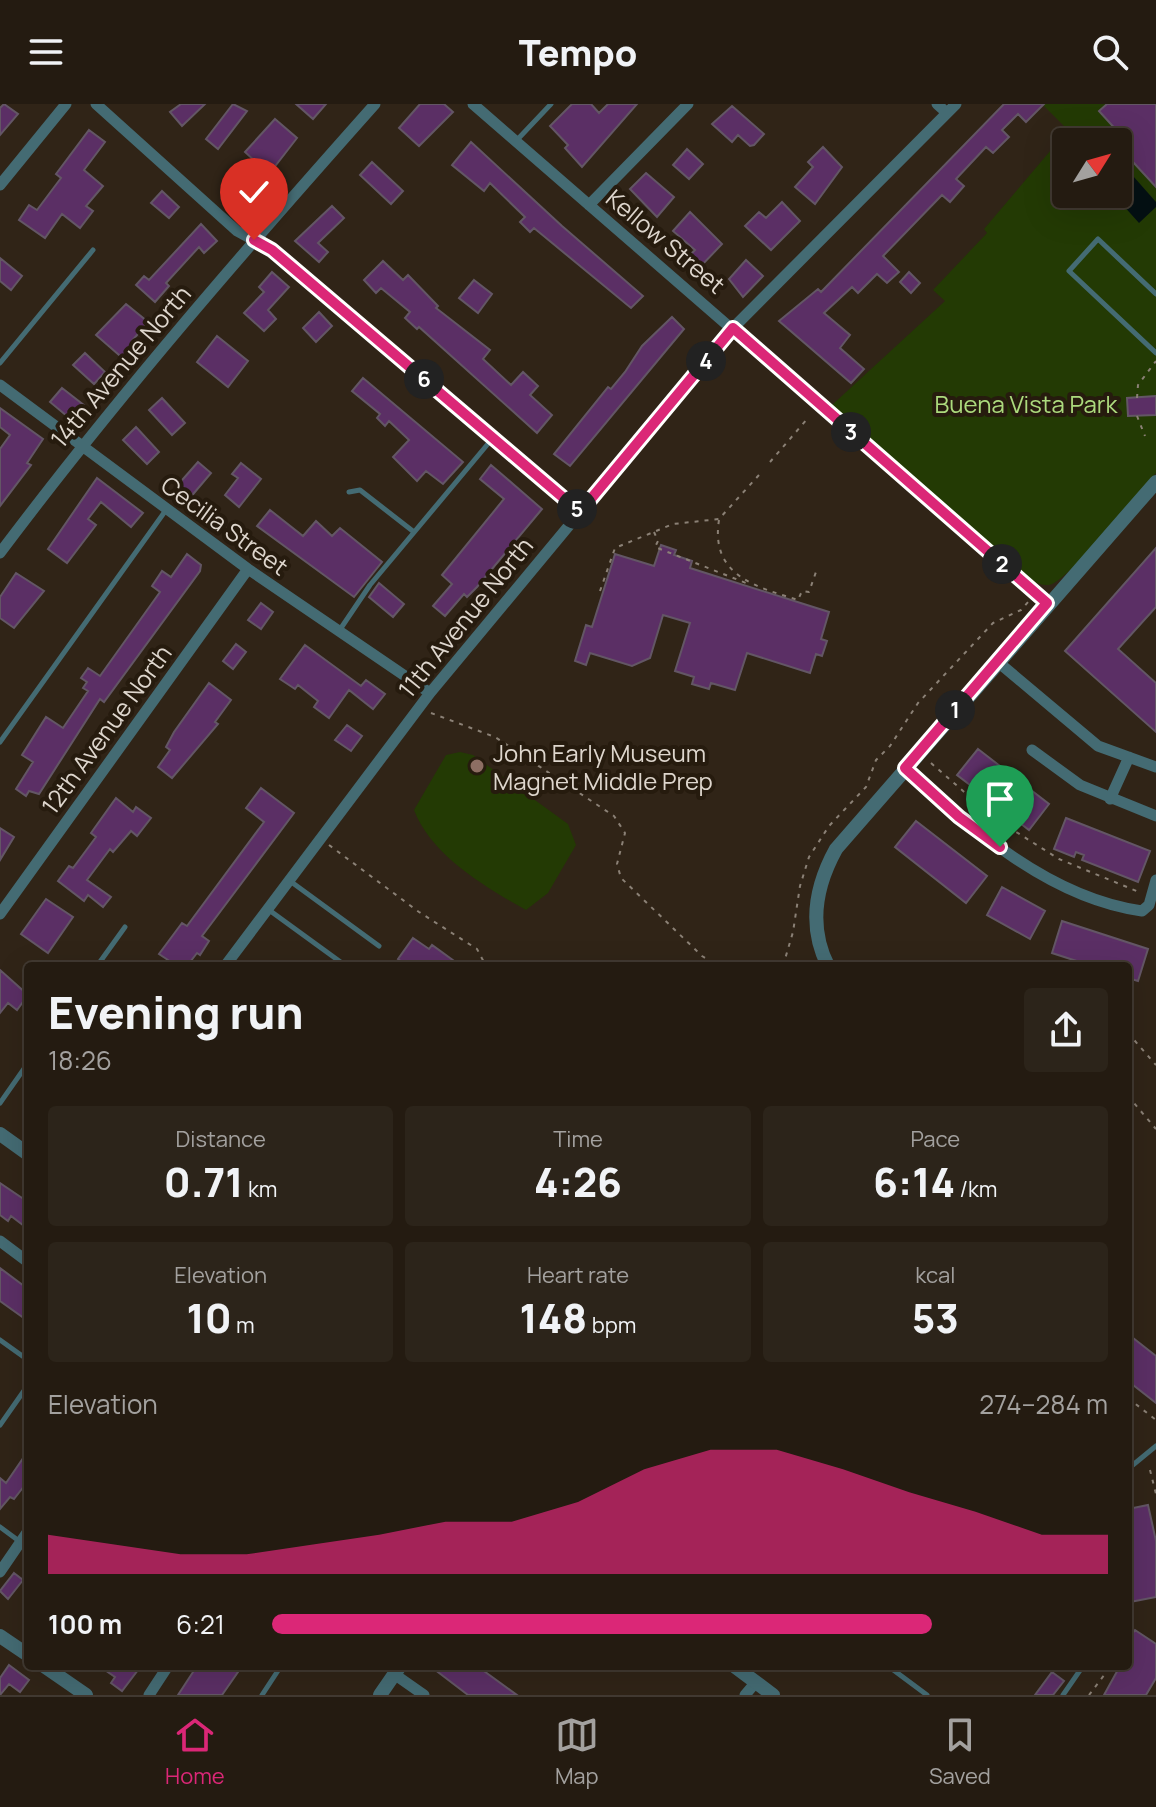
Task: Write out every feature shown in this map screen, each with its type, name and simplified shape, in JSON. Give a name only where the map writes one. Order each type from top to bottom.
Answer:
[{"type":"street","points":[[0,185],[66,104]]},
{"type":"street","points":[[96,104],[237,231],[272,250],[580,512]]},
{"type":"street","name":"14th Avenue North","points":[[0,553],[80,447],[254,240],[375,104]]},
{"type":"street","name":"Kellow Street","points":[[473,104],[1047,603]]},
{"type":"street","points":[[589,205],[688,104]]},
{"type":"street","points":[[937,104],[947,113]]},
{"type":"street","name":"11th Avenue North","points":[[228,962],[430,693],[733,328],[956,104]]},
{"type":"street","name":"Cecilia Street","points":[[0,385],[248,569],[430,693]]},
{"type":"street","points":[[827,962],[816,926],[822,879],[836,849],[1047,603],[1156,482]]},
{"type":"street","name":"12th Avenue North","points":[[0,914],[248,569]]},
{"type":"street","points":[[998,662],[1098,746],[1156,767]]},
{"type":"street","points":[[1032,750],[1080,785],[1156,816]]},
{"type":"street","points":[[1110,799],[1129,757]]},
{"type":"street","points":[[905,768],[980,834],[1036,870],[1089,896],[1142,911],[1149,905],[1156,880]]},
{"type":"street","points":[[0,1134],[24,1151]]},
{"type":"street","points":[[0,1241],[24,1259]]},
{"type":"street","points":[[0,1572],[24,1537]]},
{"type":"street","points":[[0,1636],[24,1652]]},
{"type":"street","points":[[52,1670],[78,1693]]},
{"type":"street","points":[[149,1695],[165,1670]]},
{"type":"street","points":[[380,1695],[397,1670],[424,1695]]},
{"type":"street","points":[[740,1670],[773,1695]]},
{"type":"street","points":[[745,1695],[756,1682]]},
{"type":"lane","points":[[516,141],[551,104]]},
{"type":"lane","points":[[1156,294],[1098,239],[1069,271],[1156,353]]},
{"type":"lane","points":[[0,363],[93,250]]},
{"type":"lane","points":[[339,632],[370,585],[493,438]]},
{"type":"lane","points":[[349,492],[360,490],[414,532]]},
{"type":"lane","points":[[0,742],[166,510]]},
{"type":"lane","points":[[290,880],[379,946]]},
{"type":"lane","points":[[268,909],[341,962]]},
{"type":"lane","points":[[100,962],[125,927]]},
{"type":"lane","points":[[0,1103],[24,1069]]},
{"type":"lane","points":[[0,1340],[24,1357]]},
{"type":"lane","points":[[0,1425],[24,1391]]},
{"type":"lane","points":[[1132,1466],[1156,1446]]},
{"type":"lane","points":[[0,1527],[24,1537]]},
{"type":"lane","points":[[262,1695],[278,1670]]},
{"type":"lane","points":[[893,1670],[927,1695]]},
{"type":"lane","points":[[1063,1695],[1080,1670]]},
{"type":"path","points":[[1137,398],[1138,385],[1156,361]]},
{"type":"path","points":[[1137,416],[1145,436]]},
{"type":"path","points":[[770,462],[808,418]]},
{"type":"path","points":[[748,584],[733,572],[723,555],[718,540],[719,519],[759,475]]},
{"type":"path","points":[[600,591],[615,548],[685,522],[719,519]]},
{"type":"path","points":[[654,532],[658,541],[655,547],[798,600],[802,591],[809,592],[817,569]]},
{"type":"path","points":[[784,962],[793,932],[802,877],[809,857],[829,826],[866,787],[876,760],[890,746],[918,703],[993,623],[1021,610],[1035,592]]},
{"type":"path","points":[[418,709],[495,737],[614,816],[625,833],[617,864],[621,878],[712,962]]},
{"type":"path","points":[[930,762],[994,818],[1059,859],[1139,892]]},
{"type":"path","points":[[328,844],[419,912],[477,949],[484,962]]},
{"type":"path","points":[[1132,1038],[1156,1065]]},
{"type":"path","points":[[1147,1055],[1156,1056]]},
{"type":"path","points":[[1132,1101],[1156,1129]]},
{"type":"path","points":[[1132,1401],[1156,1420]]},
{"type":"path","points":[[1150,1470],[1156,1494]]},
{"type":"path","points":[[1089,1695],[1108,1670]]},
{"type":"green space","name":"Buena Vista Park","points":[[1042,104],[1156,104],[1156,473],[1071,569],[1049,585],[1034,582],[1021,572],[832,405],[945,301],[933,290],[987,233],[984,229],[1052,149],[1052,208],[1132,208],[1132,128],[1066,128]]},
{"type":"green space","points":[[460,752],[473,755],[568,824],[576,845],[548,893],[526,910],[477,880],[446,855],[422,826],[414,810],[446,755]]},
{"type":"shaded area","points":[[1132,175],[1156,202],[1156,207],[1139,223],[1126,208],[1132,208]]},
{"type":"building","points":[[4,104],[18,114],[0,135],[0,108]]},
{"type":"building","points":[[181,104],[205,104],[182,126],[170,112]]},
{"type":"building","points":[[233,104],[247,111],[218,149],[206,139]]},
{"type":"building","points":[[296,104],[326,104],[313,119]]},
{"type":"building","points":[[420,104],[444,104],[453,112],[419,146],[399,128]]},
{"type":"building","points":[[572,104],[591,104],[599,113],[608,104],[637,104],[582,167],[565,148],[568,145],[550,126]]},
{"type":"building","points":[[1004,104],[1044,104],[1026,122],[1018,114],[1002,130],[1009,137],[993,153],[986,147],[956,179],[964,186],[950,202],[942,195],[883,256],[899,272],[887,283],[877,274],[858,293],[852,287],[824,313],[850,335],[840,348],[864,369],[851,383],[779,321],[818,289],[821,292]]},
{"type":"building","points":[[1107,104],[1156,104],[1156,187],[1132,161],[1132,128],[1114,128],[1099,111]]},
{"type":"building","points":[[732,106],[764,134],[754,145],[750,146],[738,135],[732,142],[712,124]]},
{"type":"building","points":[[275,119],[297,138],[269,174],[245,152]]},
{"type":"building","points":[[89,130],[105,142],[84,170],[103,186],[86,206],[93,211],[80,228],[62,214],[45,238],[19,220],[29,205],[37,210],[61,178],[56,174]]},
{"type":"building","points":[[471,142],[643,296],[631,308],[534,228],[530,232],[520,222],[525,217],[490,183],[484,191],[452,165]]},
{"type":"building","points":[[823,147],[842,167],[815,204],[795,187],[813,167],[808,162]]},
{"type":"building","points":[[687,149],[703,164],[689,179],[673,165]]},
{"type":"building","points":[[372,162],[403,191],[391,204],[360,175]]},
{"type":"building","points":[[646,173],[674,197],[657,217],[630,189]]},
{"type":"building","points":[[244,182],[260,198],[248,210],[231,194]]},
{"type":"building","points":[[162,191],[179,207],[169,218],[151,203]]},
{"type":"building","points":[[782,202],[800,221],[771,250],[745,226],[759,212],[766,218]]},
{"type":"building","points":[[332,206],[344,218],[318,243],[328,252],[319,262],[295,241]]},
{"type":"building","points":[[690,212],[722,244],[702,265],[690,255],[695,250],[673,231]]},
{"type":"building","points":[[201,224],[217,241],[204,253],[199,247],[166,283],[169,286],[155,302],[136,285],[144,276],[149,280]]},
{"type":"building","points":[[0,258],[22,276],[11,290],[0,281]]},
{"type":"building","points":[[746,260],[763,276],[743,297],[729,279]]},
{"type":"building","points":[[383,261],[403,280],[408,275],[438,306],[436,308],[490,350],[483,359],[511,385],[523,372],[538,386],[530,395],[552,415],[537,433],[419,327],[417,329],[405,318],[410,312],[381,288],[376,293],[364,280]]},
{"type":"building","points":[[272,272],[289,287],[268,310],[276,319],[264,331],[244,313],[264,292],[259,287]]},
{"type":"building","points":[[909,272],[920,283],[911,293],[900,282]]},
{"type":"building","points":[[474,280],[492,294],[478,313],[459,298]]},
{"type":"building","points":[[126,304],[148,322],[132,341],[139,347],[126,361],[96,335]]},
{"type":"building","points":[[319,312],[332,326],[316,342],[303,328]]},
{"type":"building","points":[[672,317],[684,329],[570,466],[554,454],[608,387],[611,389],[625,372],[642,346]]},
{"type":"building","points":[[217,336],[248,361],[228,387],[197,362]]},
{"type":"building","points":[[85,353],[105,372],[94,384],[73,365]]},
{"type":"building","points":[[363,378],[463,462],[443,484],[426,471],[417,481],[393,457],[409,440],[389,421],[385,426],[377,418],[380,414],[352,391]]},
{"type":"building","points":[[62,388],[85,406],[73,421],[50,402]]},
{"type":"building","points":[[1156,396],[1156,415],[1128,416],[1127,398]]},
{"type":"building","points":[[162,398],[185,423],[172,435],[149,410]]},
{"type":"building","points":[[0,408],[43,439],[27,463],[31,465],[0,506],[0,449],[10,435],[0,427]]},
{"type":"building","points":[[136,427],[159,452],[147,464],[123,440]]},
{"type":"building","points":[[198,462],[211,473],[189,499],[176,487]]},
{"type":"building","points":[[241,463],[261,479],[239,507],[225,495],[238,478],[232,474]]},
{"type":"building","points":[[491,465],[542,509],[477,587],[467,597],[464,594],[445,616],[433,606],[452,584],[442,575],[504,499],[480,479]]},
{"type":"building","points":[[97,478],[143,513],[131,527],[101,502],[88,519],[96,525],[67,563],[48,549]]},
{"type":"building","points":[[270,510],[303,536],[316,521],[332,536],[340,528],[382,562],[354,597],[257,526]]},
{"type":"building","points":[[661,545],[676,550],[674,555],[692,561],[690,568],[829,612],[821,639],[827,641],[822,656],[816,654],[810,673],[747,653],[735,690],[711,683],[709,689],[692,684],[694,677],[675,671],[690,623],[663,615],[650,658],[632,666],[590,653],[586,665],[575,661],[586,625],[592,627],[615,554],[654,566]]},
{"type":"building","points":[[1156,548],[1156,607],[1118,649],[1156,683],[1156,732],[1065,651]]},
{"type":"building","points":[[187,554],[201,565],[200,571],[104,702],[100,699],[39,794],[29,791],[26,796],[16,789],[33,762],[22,755],[46,717],[63,728],[88,691],[83,688],[87,682],[81,678],[88,668],[100,676],[160,592],[152,586],[162,571],[171,577]]},
{"type":"building","points":[[16,573],[44,591],[14,628],[0,618],[0,597]]},
{"type":"building","points":[[379,583],[404,604],[393,617],[369,597]]},
{"type":"building","points":[[261,603],[273,612],[261,629],[248,620]]},
{"type":"building","points":[[236,644],[246,652],[233,669],[223,661]]},
{"type":"building","points":[[305,645],[361,686],[366,680],[385,694],[373,709],[349,690],[329,718],[314,707],[318,701],[298,685],[295,689],[280,679]]},
{"type":"building","points":[[209,683],[231,700],[215,722],[218,724],[172,778],[158,767],[170,750],[166,747],[174,732]]},
{"type":"building","points":[[347,725],[362,736],[351,751],[335,740]]},
{"type":"building","points":[[978,749],[1049,804],[1029,830],[957,775]]},
{"type":"building","points":[[261,788],[294,813],[202,936],[209,941],[200,955],[197,953],[190,962],[167,962],[159,954],[182,923],[187,926],[264,822],[246,808]]},
{"type":"building","points":[[116,798],[133,812],[136,807],[151,818],[137,836],[131,831],[113,852],[110,849],[87,880],[111,897],[103,907],[88,895],[84,901],[58,881],[69,866],[73,868],[96,837],[91,833]]},
{"type":"building","points":[[1066,818],[1150,851],[1138,882],[1082,860],[1084,855],[1076,852],[1074,857],[1054,849]]},
{"type":"building","points":[[916,821],[987,876],[966,903],[895,847]]},
{"type":"building","points":[[0,828],[14,837],[0,860]]},
{"type":"building","points":[[1002,887],[1045,911],[1030,939],[987,915]]},
{"type":"building","points":[[46,899],[73,917],[48,953],[21,934]]},
{"type":"building","points":[[1062,921],[1148,949],[1138,981],[1132,979],[1132,962],[1080,962],[1052,953]]},
{"type":"building","points":[[413,938],[429,949],[432,945],[455,962],[402,962],[398,959]]},
{"type":"building","points":[[0,970],[24,991],[24,1000],[17,1010],[8,1003],[0,1013]]},
{"type":"building","points":[[0,1183],[24,1199],[24,1226],[11,1216],[8,1221],[0,1215]]},
{"type":"building","points":[[0,1268],[24,1286],[24,1318],[0,1301]]},
{"type":"building","points":[[1132,1337],[1156,1356],[1156,1403],[1132,1384]]},
{"type":"building","points":[[24,1457],[24,1486],[14,1499],[10,1497],[0,1509],[0,1478],[6,1483]]},
{"type":"building","points":[[1148,1505],[1156,1541],[1156,1597],[1132,1602],[1132,1508]]},
{"type":"building","points":[[14,1573],[23,1580],[8,1599],[0,1591]]},
{"type":"building","points":[[1135,1630],[1156,1644],[1156,1678],[1146,1695],[1104,1695],[1118,1670],[1132,1670],[1132,1634]]},
{"type":"building","points":[[9,1665],[29,1680],[20,1692],[9,1684],[0,1695],[0,1678]]},
{"type":"building","points":[[105,1670],[138,1670],[122,1691],[111,1683],[115,1677]]},
{"type":"building","points":[[194,1670],[238,1672],[222,1695],[178,1695]]},
{"type":"building","points":[[435,1670],[483,1670],[517,1695],[468,1695]]},
{"type":"building","points":[[1052,1672],[1064,1681],[1053,1695],[1035,1695]]},
{"type":"place","name":"John Early Museum Magnet Middle Prep","points":[[477,766]]},
{"type":"route","points":[[254,240],[272,250],[580,512],[733,328],[1047,603],[905,768],[959,817],[1000,847]]}]
